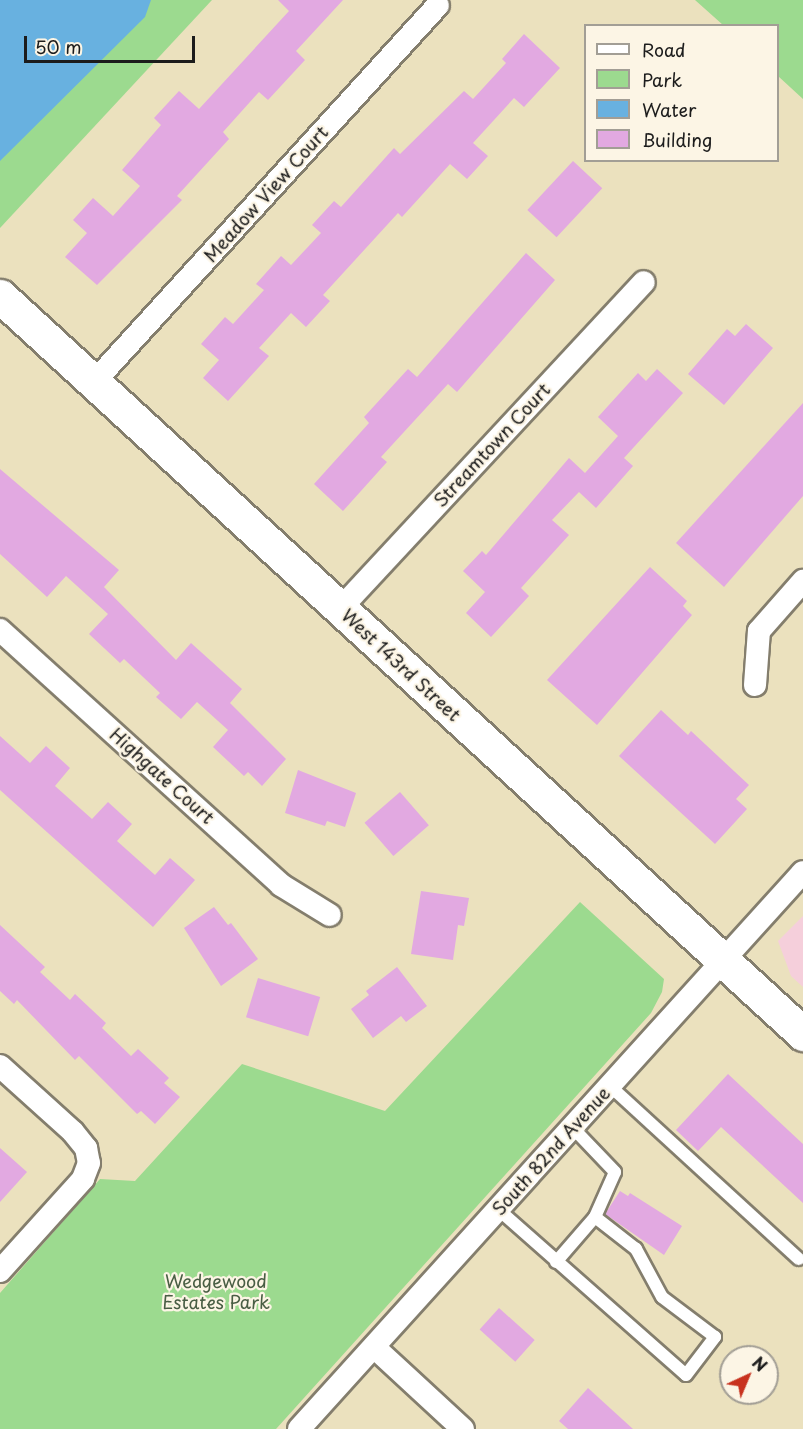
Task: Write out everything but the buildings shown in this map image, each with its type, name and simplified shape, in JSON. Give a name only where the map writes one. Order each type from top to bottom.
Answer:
[{"type":"main road","name":"West 143rd Street","points":[[0,296],[803,1034]]},
{"type":"street","name":"Meadow View Court","points":[[94,382],[438,5]]},
{"type":"street","name":"Streamtown Court","points":[[340,609],[644,282]]},
{"type":"street","points":[[755,685],[759,631],[803,581]]},
{"type":"street","name":"Highgate Court","points":[[0,630],[281,885],[330,915]]},
{"type":"street","name":"South 82nd Avenue","points":[[298,1429],[803,872]]},
{"type":"street","points":[[0,1065],[81,1141],[88,1163],[83,1179],[0,1271]]},
{"type":"street","points":[[374,1347],[463,1429]]},
{"type":"lane","points":[[610,1086],[799,1259]]},
{"type":"lane","points":[[556,1262],[595,1217],[615,1172],[573,1128]]},
{"type":"lane","points":[[498,1210],[686,1375],[715,1336],[662,1297],[636,1249],[595,1217]]},
{"type":"shaded area","points":[[803,916],[803,987],[791,976],[778,941]]},
{"type":"green space","points":[[0,0],[212,0],[0,228]]},
{"type":"green space","points":[[695,0],[803,0],[803,99],[779,77],[779,24],[722,24]]},
{"type":"green space","name":"Wedgewood Estates Park","points":[[580,902],[664,979],[662,992],[651,1013],[276,1429],[0,1429],[0,1293],[100,1179],[135,1181],[242,1064],[385,1111]]},
{"type":"water","points":[[0,0],[151,0],[145,17],[0,161]]}]
